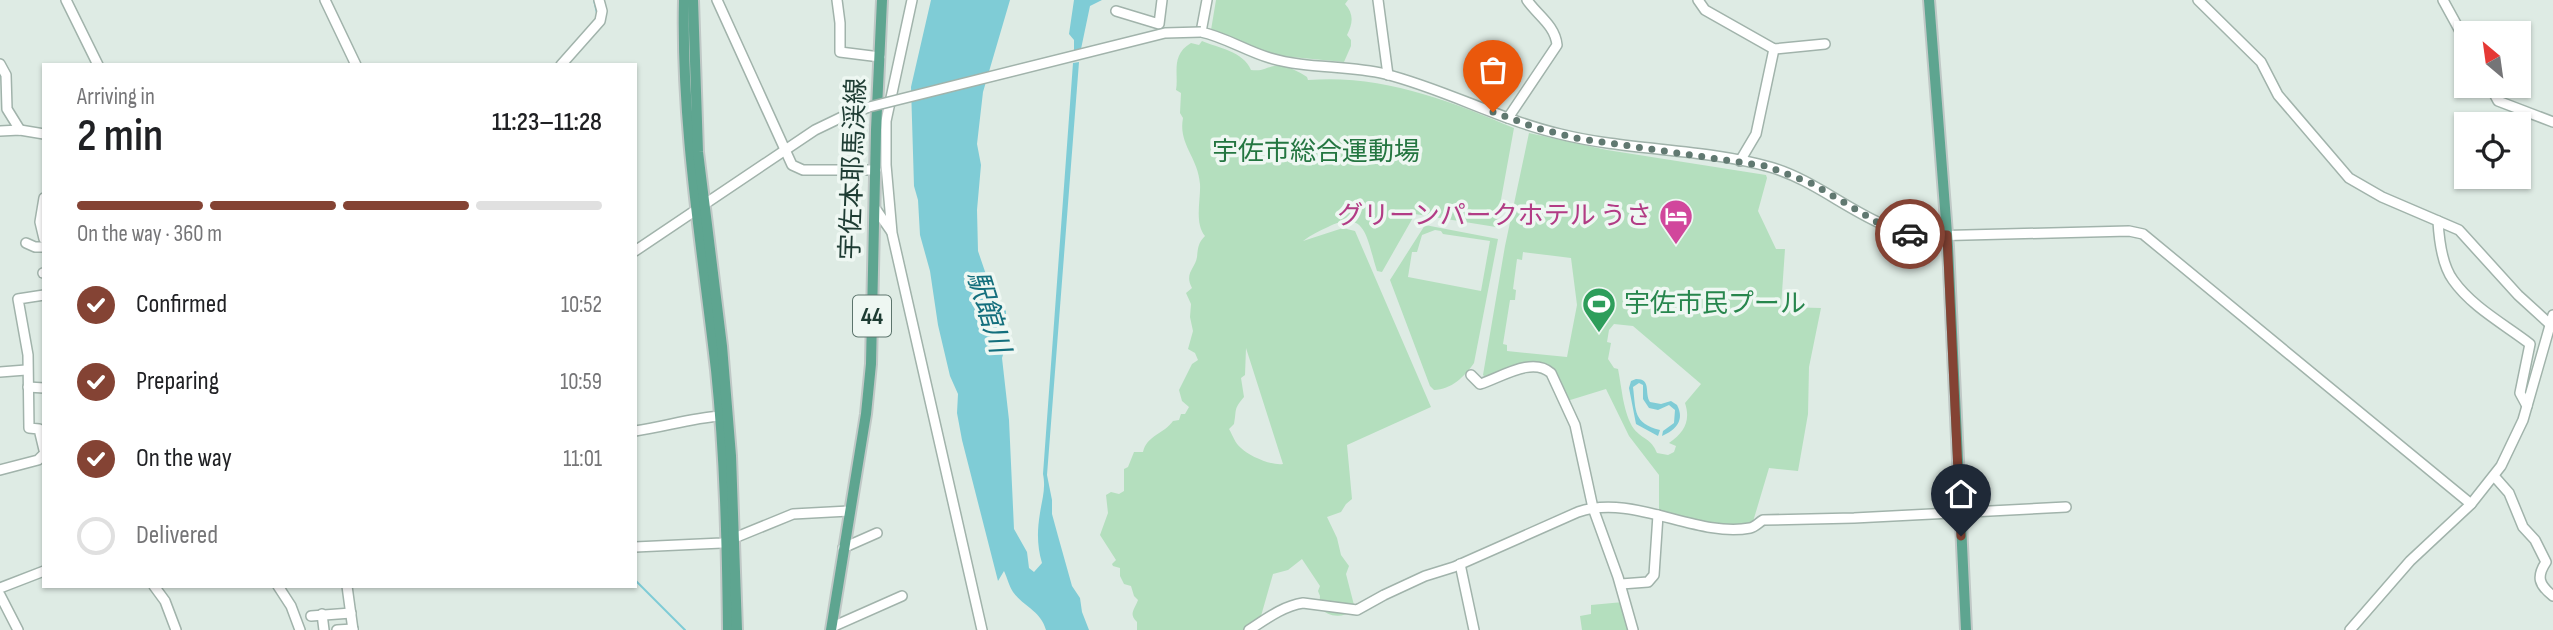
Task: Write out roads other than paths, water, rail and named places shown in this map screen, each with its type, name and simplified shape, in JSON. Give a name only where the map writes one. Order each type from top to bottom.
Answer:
[{"type":"main road","points":[[684,0],[687,104],[726,392],[731,539],[728,630]]},
{"type":"main road","points":[[693,0],[700,208],[737,630]]},
{"type":"main road","name":"宇佐本耶馬渓線","points":[[832,628],[870,380],[883,0]]},
{"type":"main road","points":[[1929,0],[1947,235],[1966,630]]},
{"type":"street","points":[[66,0],[97,63]]},
{"type":"street","points":[[325,0],[355,63]]},
{"type":"street","points":[[563,63],[600,21],[602,11],[599,0]]},
{"type":"street","points":[[717,0],[792,165],[803,170],[876,170]]},
{"type":"street","points":[[837,0],[840,13],[840,52],[880,57]]},
{"type":"street","points":[[912,0],[886,121],[886,165],[892,233],[982,630]]},
{"type":"street","points":[[1116,12],[1159,24],[1162,0]]},
{"type":"street","points":[[1201,32],[1207,0]]},
{"type":"street","points":[[1378,0],[1388,75]]},
{"type":"street","points":[[1508,118],[1556,45],[1548,23],[1527,0]]},
{"type":"street","points":[[1698,0],[1705,10],[1774,49],[1825,44]]},
{"type":"street","points":[[2198,0],[2261,62],[2278,95],[2349,178],[2382,197],[2454,227],[2518,295],[2552,322],[2514,442],[2494,476],[2471,504],[2410,561],[2350,630]]},
{"type":"street","points":[[2443,0],[2454,21]]},
{"type":"street","points":[[637,250],[827,123],[869,107],[1165,33],[1201,32],[1270,58],[1388,75],[1508,118],[1575,138],[1740,160],[1766,166],[1799,177],[1892,229],[1923,236],[2129,231],[2143,234],[2471,504]]},
{"type":"street","points":[[1740,160],[1758,130],[1774,49]]},
{"type":"street","points":[[572,52],[574,63]]},
{"type":"street","points":[[0,64],[6,75],[8,109],[20,130]]},
{"type":"street","points":[[2496,98],[2498,101],[2553,122]]},
{"type":"street","points":[[0,131],[20,130],[42,134]]},
{"type":"street","points":[[875,208],[892,233]]},
{"type":"street","points":[[42,210],[42,230]]},
{"type":"street","points":[[2438,221],[2445,260],[2454,281],[2488,314],[2530,344],[2520,393],[2527,406]]},
{"type":"street","points":[[26,243],[42,247]]},
{"type":"street","points":[[42,295],[18,299],[28,355],[26,370],[29,428],[39,429],[42,443]]},
{"type":"street","points":[[1471,375],[1480,384],[1519,369],[1543,368],[1550,372],[1575,425],[1593,508],[1621,584],[1633,630]]},
{"type":"street","points":[[0,372],[26,370]]},
{"type":"street","points":[[28,387],[42,388]]},
{"type":"street","points":[[637,430],[720,416]]},
{"type":"street","points":[[0,470],[38,460],[42,455]]},
{"type":"street","points":[[2494,476],[2509,493],[2523,527],[2545,555],[2546,562],[2540,571],[2541,582],[2544,589],[2553,596]]},
{"type":"street","points":[[1250,630],[1295,604],[1357,611],[1425,576],[1593,508],[1626,509],[1728,528],[1752,528],[1763,520],[2066,508]]},
{"type":"street","points":[[637,547],[715,544],[793,514],[849,511]]},
{"type":"street","points":[[1621,584],[1648,582],[1654,575],[1658,514]]},
{"type":"street","points":[[843,548],[877,533]]},
{"type":"street","points":[[1460,564],[1474,630]]},
{"type":"street","points":[[0,588],[42,571]]},
{"type":"street","points":[[155,588],[165,601],[176,630]]},
{"type":"street","points":[[279,588],[291,606],[300,630]]},
{"type":"street","points":[[338,630],[353,629],[347,588]]},
{"type":"street","points":[[0,595],[18,630]]},
{"type":"street","points":[[832,628],[902,596]]},
{"type":"street","points":[[312,616],[351,612]]},
{"type":"street","points":[[322,614],[324,630]]},
{"type":"water","name":"駅館川","points":[[931,0],[1010,0],[983,92],[977,144],[981,165],[977,210],[978,251],[995,301],[1006,311],[1006,345],[1002,358],[1009,420],[1014,529],[1027,552],[1029,568],[1034,572],[1042,563],[1038,526],[1044,489],[1073,63],[1079,62],[1047,475],[1052,514],[1072,586],[1080,598],[1089,630],[1046,630],[1036,613],[1013,592],[1004,571],[998,581],[962,440],[957,413],[958,394],[950,376],[938,325],[930,271],[920,235],[918,200],[914,186],[911,87]]},
{"type":"water","points":[[1074,0],[1102,0],[1090,6],[1081,49],[1074,51],[1074,40],[1069,34]]},
{"type":"water","points":[[1636,379],[1646,384],[1650,402],[1661,404],[1671,401],[1677,405],[1680,415],[1678,424],[1667,434],[1662,436],[1663,431],[1674,423],[1675,410],[1669,405],[1658,410],[1649,408],[1643,399],[1643,385],[1639,383],[1633,387],[1638,415],[1645,424],[1660,430],[1658,436],[1636,424],[1629,388],[1631,381]]},
{"type":"waterway","points":[[594,0],[597,13]]},
{"type":"waterway","points":[[637,582],[685,630]]},
{"type":"place","name":"グリーンパークホテル うさ","points":[[1676,246]]},
{"type":"place","name":"宇佐市民プール","points":[[1599,334]]},
{"type":"park label","name":"宇佐市総合運動場","points":[[1316,152]]}]
